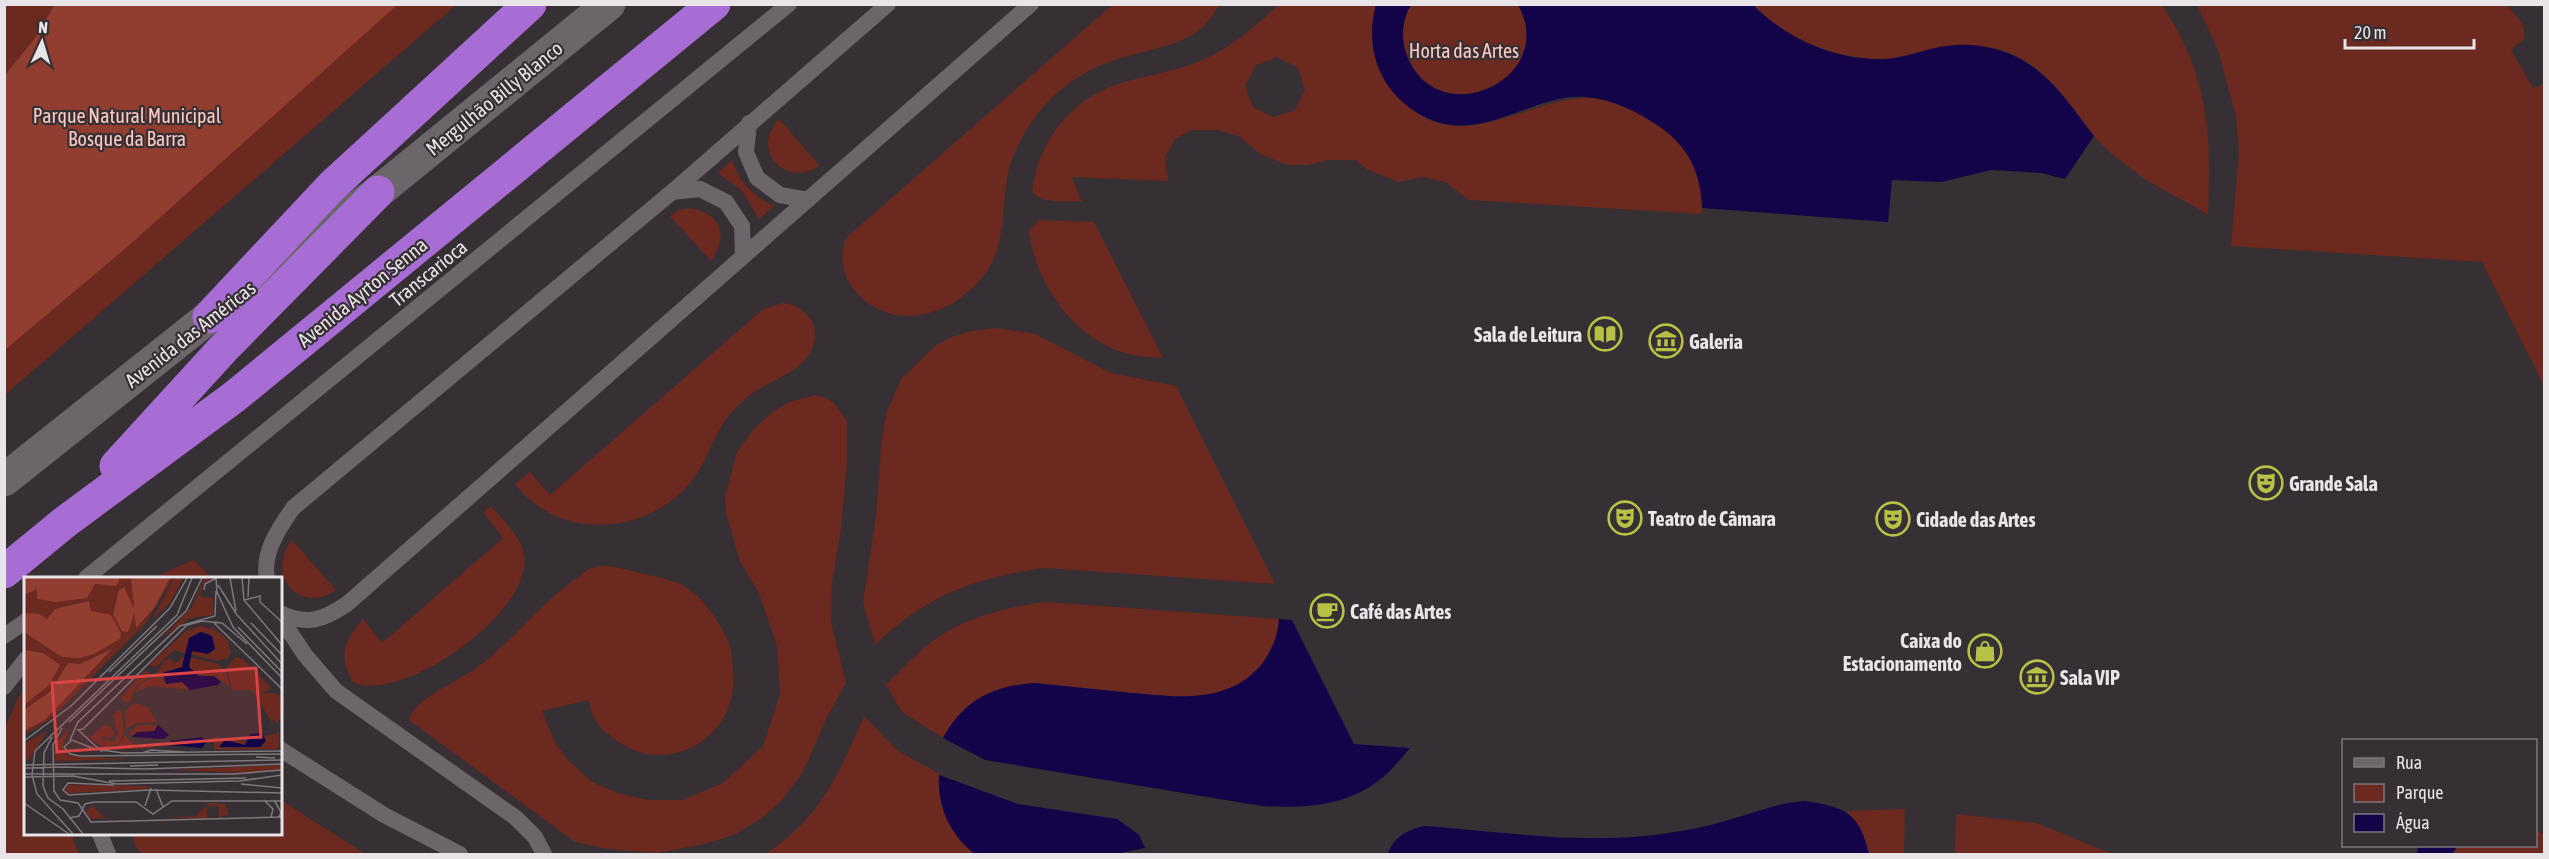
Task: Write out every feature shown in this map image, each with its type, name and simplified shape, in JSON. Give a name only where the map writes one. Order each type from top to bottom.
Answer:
[{"type":"highway","points":[[209,317],[332,186],[530,4]]},
{"type":"highway","name":"Avenida Ayrton Senna","points":[[4,572],[65,522],[234,398],[714,4]]},
{"type":"highway","points":[[65,522],[223,349],[378,192]]},
{"type":"main road","name":"Mergulhão Billy Blanco","points":[[378,192],[609,4]]},
{"type":"main road","name":"Avenida das Américas","points":[[4,480],[209,317],[378,192]]},
{"type":"lane","name":"Transcarioca","points":[[89,577],[789,4]]},
{"type":"lane","points":[[267,577],[268,553],[277,530],[293,508],[672,192],[888,4]]},
{"type":"lane","points":[[282,616],[294,620],[309,621],[330,615],[347,604],[1031,4]]},
{"type":"lane","points":[[749,123],[746,152],[757,178],[780,195],[808,200]]},
{"type":"lane","points":[[672,192],[700,189],[726,202],[742,226],[743,256]]},
{"type":"lane","points":[[282,618],[305,655],[336,691],[516,818],[536,837],[544,855]]},
{"type":"lane","points":[[4,636],[24,622]]},
{"type":"lane","points":[[4,687],[24,661]]},
{"type":"lane","points":[[282,750],[384,815],[460,855]]},
{"type":"lane","points":[[100,835],[108,855]]},
{"type":"green space","name":"Parque Natural Municipal Bosque da Barra","points":[[55,4],[397,5],[126,248],[5,350],[5,75],[36,37]]},
{"type":"green space","points":[[1376,4],[1373,40],[1381,74],[1387,84],[1410,108],[1435,122],[1456,126],[1477,125],[1561,101],[1582,98],[1615,103],[1633,110],[1666,131],[1691,158],[1701,183],[1702,214],[1469,200],[1445,182],[1422,177],[1399,182],[1368,170],[1355,160],[1329,160],[1308,165],[1287,165],[1260,154],[1240,137],[1218,130],[1192,130],[1175,139],[1165,157],[1168,181],[1072,177],[1082,202],[1048,200],[1032,192],[1035,174],[1048,141],[1058,126],[1083,102],[1115,85],[1182,67],[1214,54],[1243,35],[1278,5]],"holes":[[[1277,57],[1298,68],[1305,90],[1295,110],[1273,117],[1253,107],[1245,86],[1256,65]]]},
{"type":"green space","name":"Parque Natural Municipal Bosque da Barra","points":[[5,5],[456,5],[5,395]]},
{"type":"green space","points":[[1112,5],[1219,5],[1211,18],[1192,35],[1169,45],[1096,67],[1067,85],[1043,107],[1015,151],[1006,184],[1002,227],[996,254],[990,267],[974,287],[948,306],[917,315],[891,314],[865,301],[847,279],[843,265],[842,251],[847,237]]},
{"type":"green space","name":"Horta das Artes","points":[[1411,5],[1518,5],[1526,32],[1522,56],[1509,75],[1489,88],[1465,94],[1442,91],[1421,78],[1406,53],[1403,29]]},
{"type":"green space","points":[[1753,5],[2162,5],[2190,56],[2204,106],[2209,158],[2208,215],[2152,183],[2112,154],[2097,140],[2052,84],[2027,62],[2013,54],[1985,48],[1915,54],[1888,59],[1848,56],[1796,37],[1766,17]]},
{"type":"green space","points":[[2197,5],[2506,5],[2517,17],[2524,29],[2523,40],[2511,50],[2533,88],[2544,84],[2544,386],[2482,262],[2231,246],[2239,153],[2236,117],[2218,50]]},
{"type":"green space","points":[[779,119],[819,166],[806,172],[794,173],[783,169],[775,162],[768,142],[771,131]]},
{"type":"green space","points":[[732,160],[748,188],[774,206],[759,219],[742,191],[718,173]]},
{"type":"green space","points":[[690,208],[709,215],[719,227],[720,243],[711,261],[670,216],[678,210]]},
{"type":"green space","points":[[1039,220],[1094,222],[1163,358],[1122,352],[1104,344],[1072,320],[1047,287],[1032,249],[1029,230]]},
{"type":"green space","points":[[782,303],[798,307],[813,323],[815,338],[809,355],[796,368],[749,395],[732,412],[725,420],[696,475],[671,501],[650,514],[626,522],[602,525],[577,523],[554,515],[533,502],[515,484],[530,472],[550,495],[762,310]]},
{"type":"green space","points":[[996,328],[1035,334],[1111,373],[1176,386],[1275,584],[1044,568],[996,577],[933,601],[894,628],[875,645],[863,602],[876,516],[882,436],[887,411],[901,379],[936,345],[951,337],[971,331]]},
{"type":"green space","points":[[816,395],[834,403],[847,421],[847,463],[841,529],[832,582],[831,622],[846,683],[827,717],[803,772],[782,800],[762,818],[734,835],[704,844],[658,853],[607,849],[575,842],[409,720],[412,713],[426,699],[488,659],[550,599],[586,571],[603,566],[620,568],[664,579],[688,588],[717,620],[730,646],[733,669],[733,693],[725,715],[713,732],[696,745],[676,753],[655,755],[633,750],[607,733],[595,720],[588,700],[542,711],[555,743],[569,761],[592,782],[620,794],[648,800],[682,800],[723,783],[763,746],[780,694],[777,646],[759,593],[740,562],[726,513],[725,497],[737,452],[753,430],[772,412],[789,402]]},
{"type":"green space","points":[[491,506],[515,535],[524,555],[521,578],[508,603],[486,627],[459,649],[430,668],[400,680],[374,686],[353,682],[346,664],[345,649],[356,627],[363,619],[382,643],[503,538],[483,512]]},
{"type":"green space","points":[[292,540],[336,590],[323,597],[310,598],[299,595],[290,588],[284,578],[282,566],[284,553]]},
{"type":"green space","points":[[193,560],[211,577],[155,577]]},
{"type":"green space","points":[[1047,602],[1279,619],[1274,643],[1261,665],[1231,688],[1214,693],[1177,696],[1034,683],[1019,685],[992,692],[970,705],[951,725],[943,738],[902,712],[886,685],[936,639],[965,622],[981,616],[1014,607]]},
{"type":"green space","points":[[24,689],[24,835],[71,835],[79,854],[5,854],[5,728]]},
{"type":"green space","points":[[864,716],[898,751],[940,774],[941,797],[947,818],[952,829],[966,847],[975,854],[765,854],[800,826],[826,794]]},
{"type":"green space","points":[[282,801],[365,854],[142,854],[136,847],[132,835],[282,835]]},
{"type":"green space","points":[[1905,809],[1904,854],[1869,854],[1862,831],[1847,811]]},
{"type":"green space","points":[[1956,814],[2036,823],[2113,854],[1955,854]]},
{"type":"green space","points":[[2537,831],[2544,835],[2544,854],[2452,854],[2457,847],[2537,847]]},
{"type":"water","points":[[1376,5],[1411,5],[1403,29],[1406,53],[1421,78],[1442,91],[1465,94],[1489,88],[1509,75],[1522,56],[1526,32],[1518,5],[1753,5],[1766,17],[1797,38],[1813,46],[1848,56],[1885,59],[1957,45],[1986,47],[2005,52],[2033,67],[2053,84],[2094,136],[2065,179],[2041,173],[1991,170],[1941,182],[1892,180],[1888,222],[1702,208],[1696,173],[1692,162],[1679,143],[1652,121],[1615,103],[1585,97],[1565,98],[1487,122],[1468,125],[1448,124],[1427,118],[1414,111],[1392,91],[1376,61],[1372,43],[1372,24]]},
{"type":"water","points":[[1279,619],[1292,620],[1354,744],[1410,748],[1382,778],[1354,795],[1325,804],[1309,806],[1262,806],[985,760],[943,738],[960,714],[981,697],[1019,685],[1034,683],[1177,696],[1196,696],[1231,688],[1247,678],[1265,660],[1276,637]]},
{"type":"water","points":[[939,775],[1018,804],[1117,819],[1139,835],[1145,848],[1116,854],[975,854],[959,838],[947,819],[940,798]]},
{"type":"water","points":[[1804,801],[1830,806],[1848,814],[1860,829],[1869,854],[1388,854],[1398,838],[1413,829],[1425,826],[1574,838],[1633,837],[1702,827],[1774,806]]},
{"type":"water","points":[[2418,847],[2457,847],[2452,854],[2417,854]]},
{"type":"place","name":"Sala de Leitura","points":[[1605,334]]},
{"type":"place","name":"Galeria","points":[[1666,341]]},
{"type":"place","name":"Grande Sala","points":[[2266,483]]},
{"type":"place","name":"Teatro de Câmara","points":[[1625,518]]},
{"type":"place","name":"Cidade das Artes","points":[[1893,519]]},
{"type":"place","name":"Café das Artes","points":[[1327,611]]},
{"type":"place","name":"Caixa do Estacionamento","points":[[1985,651]]},
{"type":"place","name":"Sala VIP","points":[[2037,677]]}]
